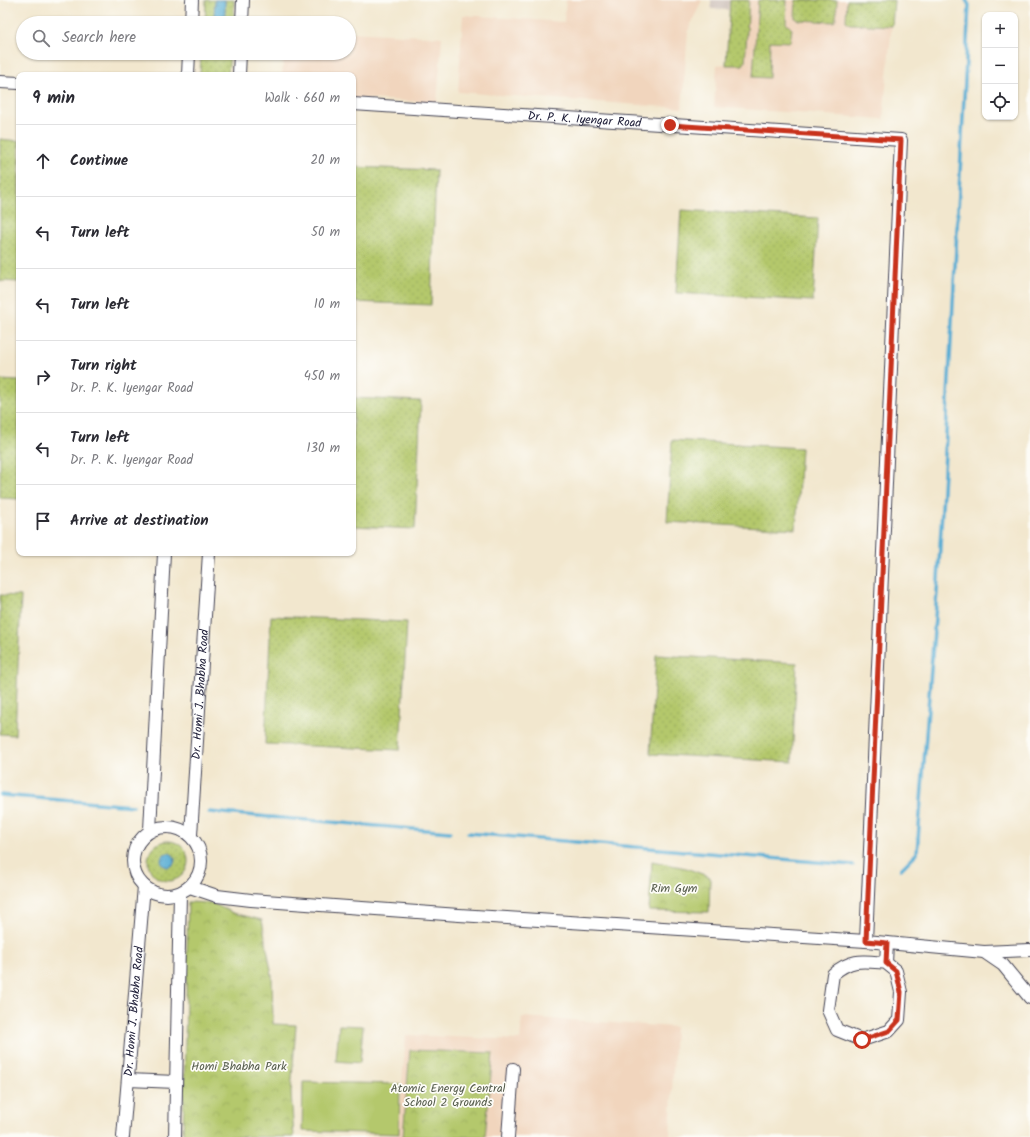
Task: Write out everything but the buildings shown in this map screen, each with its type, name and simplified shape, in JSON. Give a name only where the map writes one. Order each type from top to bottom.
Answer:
[{"type":"street","points":[[191,16],[192,0]]},
{"type":"street","points":[[242,16],[243,0]]},
{"type":"street","points":[[188,72],[189,60]]},
{"type":"street","points":[[238,72],[239,60]]},
{"type":"street","points":[[0,82],[16,83]]},
{"type":"street","name":"Dr. P. K. Iyengar Road","points":[[356,104],[901,140],[866,941]]},
{"type":"street","points":[[150,830],[164,556]]},
{"type":"street","name":"Dr. Homi J. Bhabha Road","points":[[191,835],[209,556]]},
{"type":"street","points":[[163,826],[173,827],[183,830],[191,835],[198,844],[202,855],[202,866],[198,877],[190,887],[180,893],[167,896],[154,893],[144,886],[136,877],[133,866],[134,854],[138,843],[150,830],[163,826]]},
{"type":"street","name":"Dr. Homi J. Bhabha Road","points":[[123,1137],[144,886]]},
{"type":"street","points":[[190,887],[216,896],[250,900],[466,916],[866,941],[984,952],[1030,950]]},
{"type":"street","points":[[175,1137],[180,893]]},
{"type":"street","points":[[886,963],[887,943]]},
{"type":"street","points":[[984,952],[1003,965],[1030,998]]},
{"type":"street","points":[[859,960],[886,963],[896,971],[901,992],[899,1020],[889,1031],[862,1040],[837,1030],[828,1010],[833,974],[843,966],[859,960]]},
{"type":"street","points":[[508,1137],[513,1070]]},
{"type":"street","points":[[128,1080],[176,1082]]},
{"type":"shaded area","points":[[566,0],[702,0],[688,31],[682,108],[458,92],[463,15],[564,22]]},
{"type":"shaded area","points":[[711,0],[729,0],[728,10],[711,9]]},
{"type":"shaded area","points":[[730,0],[894,0],[883,119],[714,107],[717,65],[726,64]]},
{"type":"shaded area","points":[[356,32],[442,37],[437,103],[356,98],[356,72],[282,72],[283,60],[356,60]]},
{"type":"shaded area","points":[[522,1017],[675,1027],[670,1137],[398,1137],[406,1035],[520,1040]]},
{"type":"green space","points":[[206,0],[234,0],[234,16],[205,16]]},
{"type":"green space","points":[[730,0],[749,0],[745,62],[743,65],[726,65]]},
{"type":"green space","points":[[758,0],[787,0],[786,23],[792,29],[790,42],[770,41],[769,78],[753,77]]},
{"type":"green space","points":[[796,0],[837,0],[836,19],[834,22],[799,20],[795,18]]},
{"type":"green space","points":[[847,0],[894,0],[892,26],[850,24],[846,21]]},
{"type":"green space","points":[[201,60],[229,60],[228,72],[200,72]]},
{"type":"green space","points":[[0,139],[16,141],[16,282],[0,281]]},
{"type":"green space","points":[[356,167],[436,170],[431,305],[356,302]]},
{"type":"green space","points":[[681,210],[818,218],[813,301],[676,293]]},
{"type":"green space","points":[[0,380],[16,381],[16,499],[0,498]]},
{"type":"green space","points":[[356,398],[421,401],[415,529],[356,526]]},
{"type":"green space","points":[[672,440],[801,448],[796,529],[667,522]]},
{"type":"green space","points":[[0,595],[21,596],[15,735],[0,734]]},
{"type":"green space","points":[[271,616],[407,622],[400,750],[265,744]]},
{"type":"green space","points":[[656,655],[797,663],[792,762],[650,754]]},
{"type":"green space","points":[[164,841],[172,841],[179,844],[185,850],[188,861],[185,872],[179,878],[172,881],[164,881],[157,878],[151,872],[148,865],[148,857],[151,850],[157,844]]},
{"type":"green space","name":"Rim Gym","points":[[652,861],[686,868],[710,877],[709,912],[649,911]]},
{"type":"green space","name":"Homi Bhabha Park","points":[[188,902],[212,903],[233,913],[262,920],[272,976],[273,1024],[296,1025],[291,1092],[294,1137],[183,1137]]},
{"type":"green space","points":[[339,1025],[363,1026],[360,1063],[336,1061]]},
{"type":"green space","name":"Atomic Energy Central School 2 Grounds","points":[[410,1050],[493,1053],[485,1137],[403,1137]]},
{"type":"green space","points":[[303,1082],[400,1084],[399,1134],[302,1131]]},
{"type":"water","points":[[215,0],[225,0],[225,16],[214,16]]},
{"type":"water","points":[[165,853],[171,853],[175,857],[175,863],[171,867],[165,867],[161,863],[161,857]]},
{"type":"waterway","points":[[901,869],[917,853],[939,565],[969,5],[966,0]]},
{"type":"waterway","points":[[0,795],[133,806]]},
{"type":"waterway","points":[[209,812],[450,832]]},
{"type":"waterway","points":[[468,833],[853,865]]},
{"type":"route","points":[[670,125],[901,140],[866,941],[887,943],[886,963],[896,971],[901,992],[899,1020],[889,1031],[862,1040]]}]
